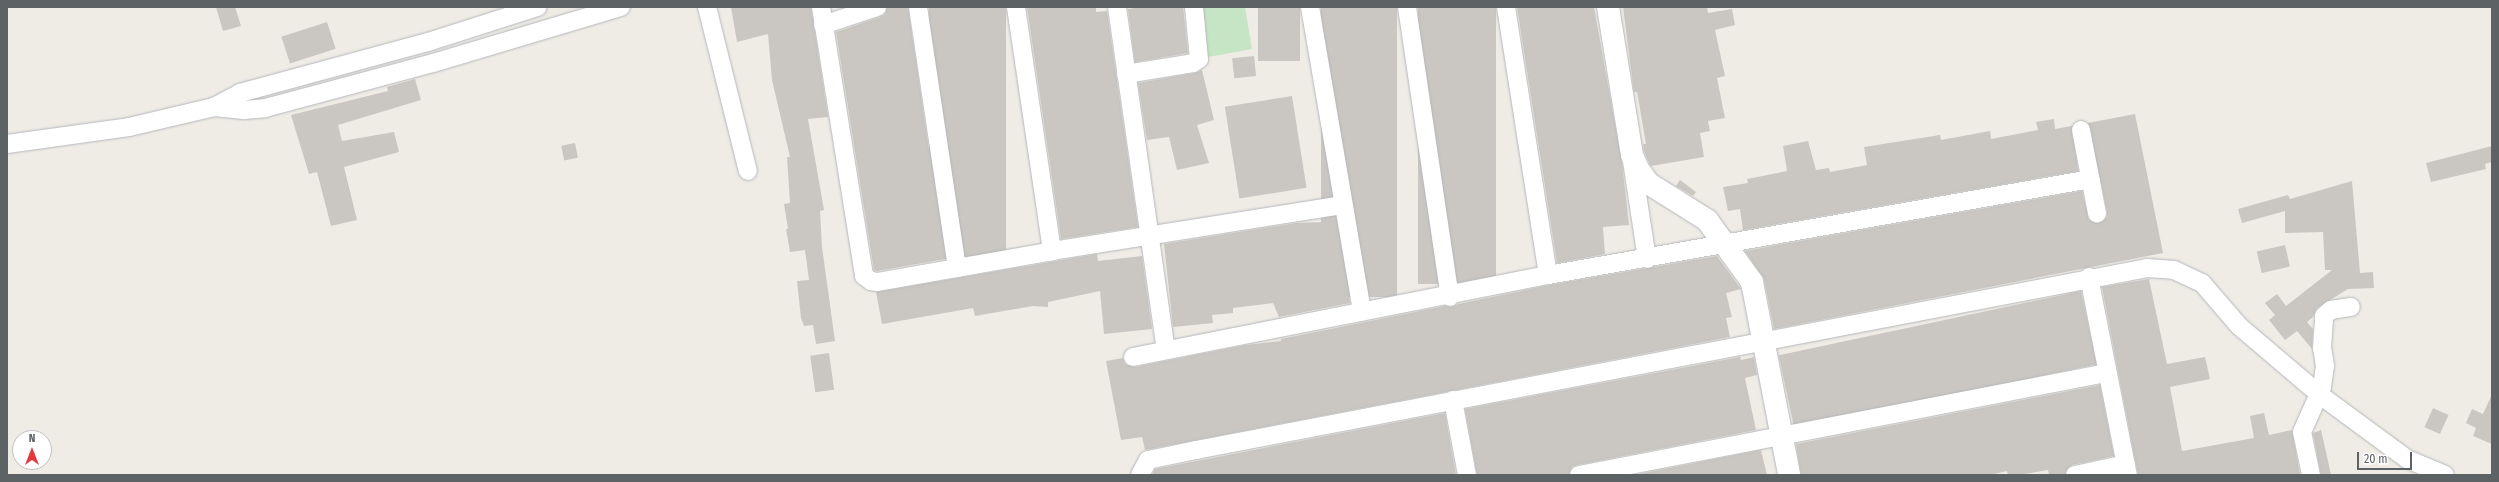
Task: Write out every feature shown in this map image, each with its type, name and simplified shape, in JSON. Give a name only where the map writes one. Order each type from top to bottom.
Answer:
[{"type":"street","points":[[7,144],[129,127],[214,107],[240,93],[428,42],[538,7]]},
{"type":"street","points":[[214,107],[244,110],[265,108],[433,63],[591,11],[621,7]]},
{"type":"street","points":[[707,7],[748,171]]},
{"type":"street","points":[[821,7],[864,276],[877,282],[1052,251],[1148,238],[1342,205]]},
{"type":"street","points":[[823,25],[877,7]]},
{"type":"street","points":[[918,7],[957,268]]},
{"type":"street","points":[[1016,7],[1052,251]]},
{"type":"street","points":[[1117,7],[1148,238],[1159,290],[1166,350]]},
{"type":"street","points":[[1126,74],[1194,63],[1198,59],[1194,7]]},
{"type":"street","points":[[1310,7],[1342,205],[1362,312]]},
{"type":"street","points":[[1407,7],[1450,297]]},
{"type":"street","points":[[1506,7],[1548,276]]},
{"type":"street","points":[[1608,7],[1647,259]]},
{"type":"street","points":[[428,42],[433,63]]},
{"type":"street","points":[[356,61],[361,83]]},
{"type":"street","points":[[2081,130],[2097,213]]},
{"type":"street","points":[[1632,155],[1648,183],[1707,220],[1726,243],[1752,282],[1762,341],[1789,475]]},
{"type":"street","points":[[1133,357],[1362,312],[1450,297],[1548,276],[2091,179]]},
{"type":"street","points":[[1140,475],[1148,460],[2089,277],[2147,268],[2174,270],[2202,283],[2239,326],[2320,395],[2407,459],[2445,475]]},
{"type":"street","points":[[2075,475],[2127,470],[2106,372],[2089,277]]},
{"type":"street","points":[[2310,475],[2302,432],[2320,395],[2325,366],[2322,348],[2324,316],[2331,310],[2351,307]]},
{"type":"street","points":[[1579,475],[2106,372]]},
{"type":"street","points":[[1452,400],[1467,475]]},
{"type":"green space","points":[[1198,7],[1245,7],[1252,49],[1208,57]]},
{"type":"building","points":[[216,7],[235,7],[241,26],[223,31]]},
{"type":"building","points":[[731,7],[811,7],[828,117],[808,119],[824,210],[820,211],[822,247],[835,341],[816,344],[813,325],[804,326],[801,318],[797,281],[809,280],[805,250],[790,252],[786,229],[788,229],[784,204],[790,203],[787,157],[790,157],[772,80],[768,34],[737,42]]},
{"type":"building","points":[[887,7],[908,7],[945,259],[877,271],[874,270],[836,32],[880,17],[885,14]]},
{"type":"building","points":[[929,7],[1006,7],[1006,259],[929,259]]},
{"type":"building","points":[[1027,7],[1096,7],[1096,12],[1107,11],[1138,227],[1061,239]]},
{"type":"building","points":[[1142,7],[1183,7],[1188,53],[1135,62],[1128,9]]},
{"type":"building","points":[[1258,7],[1300,7],[1300,61],[1258,61]]},
{"type":"building","points":[[1321,7],[1397,7],[1397,297],[1321,297]]},
{"type":"building","points":[[1418,7],[1496,7],[1496,284],[1418,284]]},
{"type":"building","points":[[1517,7],[1594,7],[1622,163],[1629,225],[1603,227],[1605,254],[1557,263]]},
{"type":"building","points":[[1623,7],[1707,7],[1708,13],[1732,9],[1735,25],[1715,30],[1725,76],[1717,78],[1725,118],[1708,121],[1710,131],[1700,133],[1704,157],[1651,166],[1649,163],[1644,151],[1643,144],[1646,144],[1637,92],[1634,92]]},
{"type":"building","points":[[327,22],[336,49],[290,63],[281,37]]},
{"type":"building","points":[[1254,56],[1256,76],[1234,78],[1232,58]]},
{"type":"building","points":[[1202,70],[1214,120],[1197,125],[1209,163],[1177,170],[1169,137],[1147,140],[1138,83],[1195,73]]},
{"type":"building","points":[[415,79],[421,100],[338,125],[342,141],[394,132],[399,152],[344,167],[357,220],[331,226],[317,172],[309,174],[291,115],[388,91],[387,87]]},
{"type":"building","points":[[1292,96],[1307,188],[1239,198],[1225,107]]},
{"type":"building","points":[[2135,114],[2163,253],[1774,329],[1764,279],[1745,251],[2082,191],[2089,220],[2099,223],[2107,217],[2107,211],[2088,123]]},
{"type":"building","points":[[2054,119],[2055,129],[2072,126],[2078,171],[1743,230],[1740,209],[1728,211],[1723,187],[1748,183],[1747,179],[1787,171],[1783,146],[1808,141],[1816,170],[1829,168],[1830,172],[1867,165],[1864,147],[1940,135],[1941,140],[1990,131],[1991,139],[2038,130],[2036,122]]},
{"type":"building","points":[[575,143],[578,158],[564,160],[561,146]]},
{"type":"building","points":[[2492,146],[2492,162],[2485,164],[2486,169],[2431,182],[2426,163]]},
{"type":"building","points":[[1680,180],[1696,192],[1693,196],[1676,186]]},
{"type":"building","points":[[2352,181],[2360,273],[2373,272],[2374,288],[2348,289],[2317,308],[2313,317],[2307,322],[2313,329],[2312,349],[2297,331],[2285,340],[2269,320],[2275,315],[2265,303],[2277,294],[2286,306],[2332,270],[2325,270],[2323,232],[2285,233],[2285,211],[2242,223],[2238,209],[2288,195],[2290,199]]},
{"type":"building","points":[[1326,222],[1327,259],[1342,256],[1350,303],[1279,317],[1273,303],[1233,308],[1233,313],[1212,315],[1213,323],[1173,327],[1164,244],[1296,223]]},
{"type":"building","points":[[2285,245],[2290,266],[2262,273],[2257,252]]},
{"type":"building","points":[[1097,254],[1098,261],[1142,256],[1152,329],[1104,334],[1100,291],[1048,302],[1048,307],[1033,306],[975,316],[973,308],[882,324],[876,292]]},
{"type":"building","points":[[1717,256],[1741,289],[1726,293],[1732,317],[1726,318],[1730,337],[1145,450],[1142,437],[1121,440],[1106,361],[1123,358],[1125,364],[1135,367],[1246,345],[1281,341],[1281,339],[1445,306],[1452,307],[1458,304],[1550,285]]},
{"type":"building","points":[[2149,279],[2167,364],[2205,357],[2210,379],[2170,387],[2182,451],[2254,438],[2250,416],[2264,413],[2269,435],[2292,430],[2300,475],[2138,475],[2102,287]]},
{"type":"building","points":[[2081,291],[2097,364],[1794,429],[1779,355]]},
{"type":"building","points":[[829,353],[834,390],[815,392],[810,356]]},
{"type":"building","points":[[1740,357],[1741,360],[1754,357],[1757,375],[1745,378],[1756,430],[1577,465],[1572,467],[1569,475],[1477,475],[1465,409]]},
{"type":"building","points":[[2100,385],[2114,456],[2072,465],[2068,468],[2065,475],[2049,475],[2048,470],[2019,475],[2008,475],[2007,471],[1990,475],[1801,475],[1796,444]]},
{"type":"building","points":[[2492,394],[2492,444],[2473,436],[2476,428],[2466,423],[2472,409],[2483,414]]},
{"type":"building","points":[[2433,408],[2449,415],[2440,434],[2424,427]]},
{"type":"building","points":[[1445,413],[1456,475],[1152,475],[1155,469]]},
{"type":"building","points":[[2321,430],[2331,475],[2321,475],[2313,433]]},
{"type":"building","points":[[1761,450],[1767,475],[1634,475]]}]
